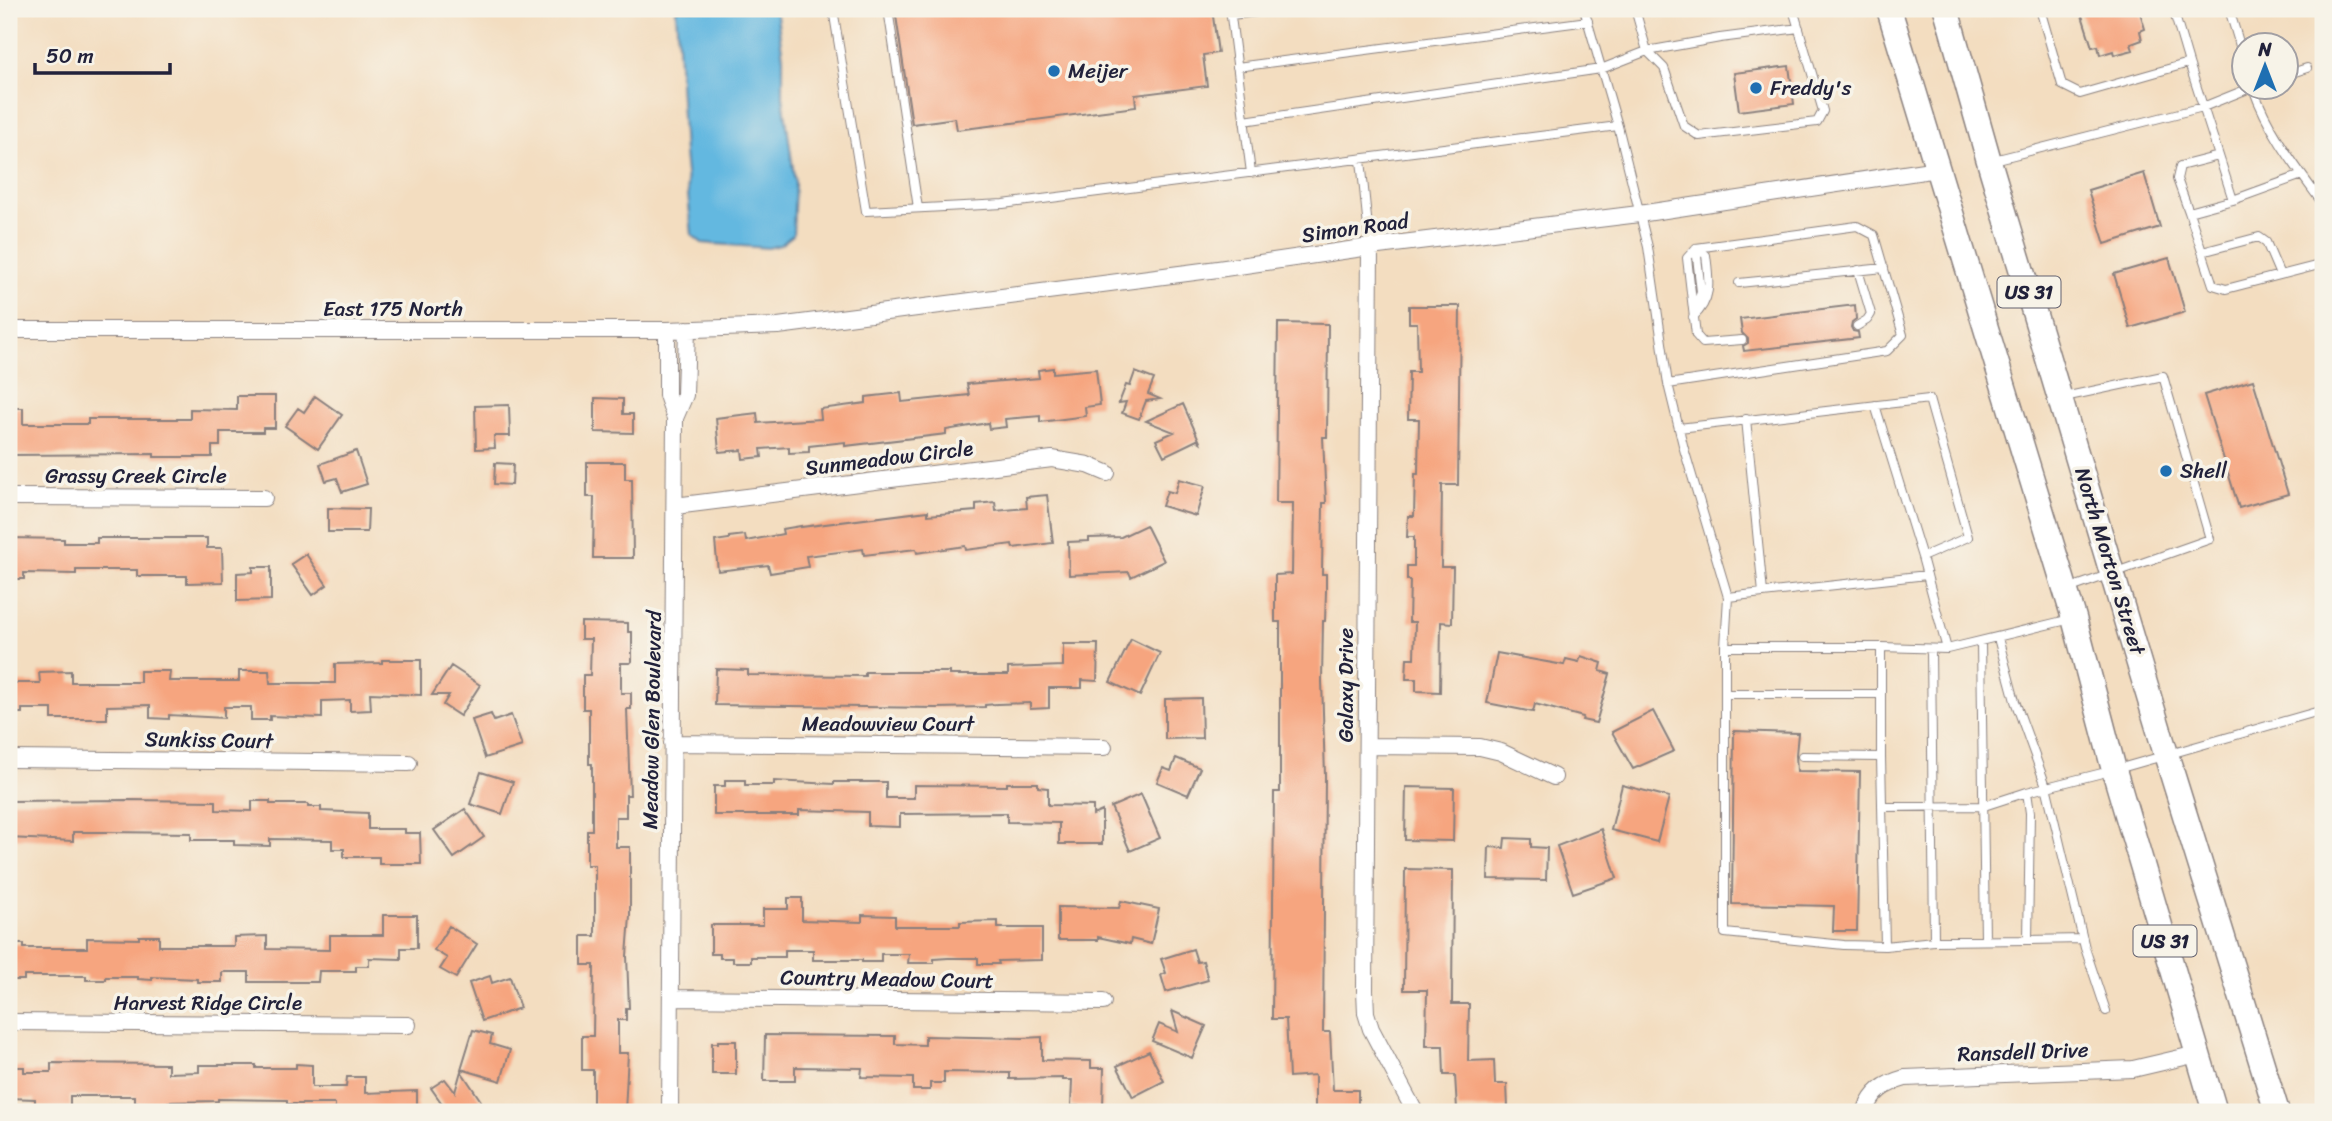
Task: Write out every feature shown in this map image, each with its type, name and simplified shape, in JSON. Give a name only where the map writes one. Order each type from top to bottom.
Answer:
[{"type":"main road","name":"US 31","points":[[1889,9],[2066,590],[2114,770],[2215,1112]]},
{"type":"main road","name":"North Morton Street","points":[[1946,9],[2166,754],[2277,1112]]},
{"type":"street","name":"Simon Road","points":[[778,326],[1639,214],[1937,169]]},
{"type":"street","name":"Galaxy Drive","points":[[1370,247],[1366,1013],[1371,1029],[1415,1112]]},
{"type":"street","name":"East 175 North","points":[[9,330],[667,330],[778,326]]},
{"type":"street","points":[[675,418],[685,395],[687,329]]},
{"type":"street","name":"Meadow Glen Boulevard","points":[[667,330],[667,395],[675,418],[670,1112]]},
{"type":"street","name":"Sunmeadow Circle","points":[[675,506],[1052,459],[1088,465],[1107,473]]},
{"type":"street","name":"Grassy Creek Circle","points":[[9,496],[264,498]]},
{"type":"street","name":"Meadowview Court","points":[[672,743],[1104,747]]},
{"type":"street","points":[[1367,746],[1480,747],[1501,751],[1555,777]]},
{"type":"street","name":"Sunkiss Court","points":[[9,759],[409,763]]},
{"type":"street","name":"Country Meadow Court","points":[[671,998],[1103,1002]]},
{"type":"street","name":"Harvest Ridge Circle","points":[[9,1022],[408,1025]]},
{"type":"street","name":"Ransdell Drive","points":[[1865,1112],[1874,1093],[1885,1084],[1905,1078],[2133,1069],[2197,1054]]},
{"type":"lane","points":[[833,9],[866,211],[1003,204],[1618,126]]},
{"type":"lane","points":[[888,9],[918,208]]},
{"type":"lane","points":[[1251,173],[1231,12],[1283,9]]},
{"type":"lane","points":[[1584,9],[1618,126],[1648,247],[1668,384],[1728,597],[1725,647],[1725,933],[1844,946],[1885,946],[1934,941],[2083,939]]},
{"type":"lane","points":[[1635,9],[1647,51],[1664,68],[1684,126],[1699,136],[1817,122],[1823,111],[1793,9]]},
{"type":"lane","points":[[2040,9],[2062,85],[2080,94],[2189,64]]},
{"type":"lane","points":[[2174,9],[2233,200]]},
{"type":"lane","points":[[2229,9],[2236,32]]},
{"type":"lane","points":[[1237,67],[1588,21]]},
{"type":"lane","points":[[1244,121],[1601,69],[1647,51],[1720,38],[1799,29]]},
{"type":"lane","points":[[2300,70],[2307,68]]},
{"type":"lane","points":[[1989,162],[2203,107],[2230,96]]},
{"type":"lane","points":[[2257,102],[2263,116],[2323,204]]},
{"type":"lane","points":[[2219,156],[2180,166],[2177,178],[2213,285],[2226,289],[2323,264]]},
{"type":"lane","points":[[1361,160],[1370,247]]},
{"type":"lane","points":[[2189,212],[2233,200],[2302,175]]},
{"type":"lane","points":[[1668,384],[1887,351],[1903,335],[1874,235],[1857,226],[1696,248],[1687,258],[1696,335],[1703,343],[1742,340]]},
{"type":"lane","points":[[2202,252],[2259,237],[2266,243],[2280,275]]},
{"type":"lane","points":[[1693,317],[1704,307],[1710,284],[1706,255],[1696,248]]},
{"type":"lane","points":[[1739,283],[1884,268]]},
{"type":"lane","points":[[1857,326],[1871,314],[1858,270]]},
{"type":"lane","points":[[2061,398],[2164,376],[2210,539],[2066,590]]},
{"type":"lane","points":[[1679,428],[1929,399],[1968,537],[1922,557]]},
{"type":"lane","points":[[1875,405],[1947,649]]},
{"type":"lane","points":[[1746,419],[1763,593]]},
{"type":"lane","points":[[1728,597],[1927,575]]},
{"type":"lane","points":[[1725,647],[1947,649],[2074,618]]},
{"type":"lane","points":[[1998,638],[2015,701],[2046,786],[2083,939],[2106,1011]]},
{"type":"lane","points":[[1980,642],[1985,940]]},
{"type":"lane","points":[[1881,647],[1885,946]]},
{"type":"lane","points":[[1931,649],[1934,941]]},
{"type":"lane","points":[[1725,694],[1881,694]]},
{"type":"lane","points":[[1882,807],[1984,806],[2046,786],[2114,770],[2323,710]]},
{"type":"lane","points":[[1802,756],[1881,757]]},
{"type":"lane","points":[[2027,792],[2030,813],[2028,940]]},
{"type":"water","points":[[676,9],[776,9],[783,57],[783,97],[795,183],[793,235],[780,245],[768,248],[702,243],[692,235],[684,153]]},
{"type":"building","name":"Meijer","points":[[895,9],[1212,9],[1218,53],[1203,55],[1207,86],[1135,95],[1136,107],[957,130],[955,118],[912,124]]},
{"type":"building","points":[[2080,9],[2139,9],[2145,29],[2140,31],[2142,40],[2131,44],[2133,50],[2100,55],[2098,46],[2092,47]]},
{"type":"building","points":[[1789,66],[1794,104],[1739,111],[1734,73]]},
{"type":"building","points":[[2144,173],[2160,227],[2105,244],[2088,190]]},
{"type":"building","points":[[2169,258],[2185,312],[2130,328],[2114,274]]},
{"type":"building","points":[[1855,305],[1856,319],[1851,327],[1858,332],[1859,338],[1744,351],[1743,346],[1748,343],[1748,339],[1742,333],[1740,319]]},
{"type":"building","points":[[1409,306],[1460,306],[1458,485],[1442,485],[1441,567],[1453,567],[1452,623],[1441,622],[1440,692],[1416,691],[1416,679],[1406,679],[1407,658],[1414,658],[1415,622],[1409,622],[1410,580],[1407,580],[1407,566],[1414,566],[1414,537],[1407,537],[1408,516],[1414,516],[1419,419],[1408,419],[1409,372],[1418,372],[1417,323],[1409,323]]},
{"type":"building","points":[[1278,323],[1328,324],[1327,437],[1323,437],[1326,503],[1323,503],[1322,574],[1326,574],[1322,681],[1325,776],[1323,1032],[1330,1032],[1333,1090],[1358,1090],[1358,1112],[1315,1112],[1315,1075],[1289,1077],[1286,1019],[1272,1019],[1274,792],[1280,792],[1280,622],[1275,622],[1275,575],[1292,574],[1293,503],[1276,503]]},
{"type":"building","points":[[1053,368],[1053,373],[1096,369],[1100,405],[1085,407],[1086,416],[1040,422],[1040,416],[1005,419],[1006,427],[989,429],[988,423],[946,430],[946,434],[845,446],[845,442],[809,446],[809,452],[789,453],[789,447],[761,449],[762,457],[743,459],[742,450],[719,452],[716,418],[757,413],[758,423],[821,419],[820,409],[866,403],[866,397],[901,393],[902,402],[969,395],[967,384],[1039,378],[1038,370]]},
{"type":"building","points":[[1135,372],[1154,379],[1148,394],[1160,399],[1146,401],[1139,419],[1122,413],[1126,402],[1119,403]]},
{"type":"building","points":[[2253,380],[2288,494],[2239,508],[2204,395]]},
{"type":"building","points":[[237,396],[275,396],[275,428],[263,428],[263,432],[220,432],[220,446],[212,446],[212,457],[154,457],[154,454],[9,455],[9,408],[23,408],[23,424],[88,424],[88,419],[190,419],[190,409],[237,410]]},
{"type":"building","points":[[315,396],[342,415],[318,449],[285,426],[298,408],[304,412]]},
{"type":"building","points":[[595,398],[623,399],[623,414],[633,414],[633,433],[595,432]]},
{"type":"building","points":[[1183,404],[1200,442],[1197,440],[1164,456],[1156,440],[1174,432],[1146,421]]},
{"type":"building","points":[[509,405],[510,436],[494,436],[495,448],[476,449],[475,406]]},
{"type":"building","points":[[356,451],[367,484],[342,492],[337,478],[326,481],[320,464]]},
{"type":"building","points":[[587,462],[625,462],[625,479],[632,479],[633,558],[593,558],[594,497],[587,497]]},
{"type":"building","points":[[495,463],[513,464],[512,485],[494,484]]},
{"type":"building","points":[[1179,479],[1205,486],[1196,516],[1162,506],[1167,491],[1175,493]]},
{"type":"building","points":[[1047,495],[1053,543],[1013,548],[1012,544],[966,550],[965,546],[917,553],[916,549],[864,555],[863,549],[806,556],[808,567],[770,573],[768,565],[718,571],[715,541],[729,537],[745,535],[746,541],[783,534],[782,529],[801,526],[928,511],[928,515],[976,511],[976,504],[995,502],[996,511],[1027,508],[1026,497]]},
{"type":"building","points":[[328,508],[368,509],[367,532],[328,532]]},
{"type":"building","points":[[1146,525],[1164,561],[1131,577],[1129,572],[1069,575],[1068,542],[1121,537]]},
{"type":"building","points":[[9,538],[64,539],[64,543],[97,543],[97,538],[207,538],[207,548],[222,548],[223,582],[187,583],[187,576],[137,576],[137,570],[76,570],[76,574],[24,573],[24,579],[9,579]]},
{"type":"building","points":[[306,554],[327,585],[313,595],[291,564]]},
{"type":"building","points":[[253,567],[271,567],[271,600],[237,601],[237,573],[253,572]]},
{"type":"building","points":[[581,622],[628,623],[628,632],[632,632],[632,661],[621,663],[621,693],[631,693],[631,709],[627,709],[630,795],[626,795],[626,817],[616,817],[616,847],[630,847],[627,956],[629,1008],[626,1008],[626,1020],[618,1020],[618,1053],[628,1053],[625,1112],[593,1112],[593,1070],[582,1070],[582,1036],[593,1036],[594,965],[582,965],[582,936],[595,936],[595,865],[587,865],[587,830],[592,830],[592,764],[589,764],[589,709],[583,709],[583,675],[590,675],[591,639],[581,639]]},
{"type":"building","points":[[1131,639],[1160,653],[1140,696],[1110,682]]},
{"type":"building","points":[[1063,644],[1098,644],[1097,681],[1082,680],[1082,688],[1049,688],[1049,708],[1030,709],[1030,703],[936,708],[715,705],[716,669],[748,670],[748,675],[865,676],[865,672],[950,672],[950,675],[1008,675],[1008,668],[1063,666]]},
{"type":"building","points":[[1497,653],[1564,665],[1566,659],[1579,662],[1581,656],[1602,663],[1600,671],[1610,674],[1596,723],[1535,704],[1533,712],[1487,703]]},
{"type":"building","points":[[382,660],[421,660],[421,695],[370,693],[371,710],[350,711],[350,700],[322,701],[322,718],[270,716],[270,720],[251,720],[251,707],[224,707],[224,718],[169,715],[169,719],[150,718],[150,705],[107,706],[107,719],[52,719],[52,709],[22,709],[22,713],[9,713],[9,683],[40,683],[39,672],[71,671],[71,682],[140,682],[140,671],[170,671],[169,681],[239,681],[239,671],[269,671],[270,683],[335,683],[335,664],[382,663]]},
{"type":"building","points":[[451,666],[480,685],[460,716],[443,705],[449,695],[432,695]]},
{"type":"building","points":[[1201,698],[1202,738],[1165,739],[1165,699]]},
{"type":"building","points":[[1653,711],[1674,751],[1633,769],[1612,732]]},
{"type":"building","points":[[491,714],[494,721],[511,715],[522,746],[485,758],[472,720]]},
{"type":"building","points":[[1734,731],[1798,733],[1797,771],[1860,772],[1857,931],[1833,931],[1834,906],[1732,904]]},
{"type":"building","points":[[1176,758],[1200,768],[1188,795],[1157,782],[1163,768],[1171,771]]},
{"type":"building","points":[[481,772],[513,782],[502,814],[470,804]]},
{"type":"building","points":[[725,780],[745,780],[745,785],[774,785],[774,781],[834,784],[886,782],[886,798],[914,798],[914,785],[1007,786],[1007,783],[1038,783],[1038,787],[1048,788],[1048,805],[1093,806],[1093,815],[1102,811],[1102,844],[1059,844],[1059,823],[1007,822],[1007,813],[900,814],[900,827],[868,826],[868,812],[799,810],[799,815],[714,815],[714,786],[725,786]]},
{"type":"building","points":[[1622,785],[1669,797],[1657,842],[1611,830]]},
{"type":"building","points":[[1406,787],[1454,788],[1453,841],[1405,840]]},
{"type":"building","points":[[1141,794],[1160,838],[1130,851],[1111,807]]},
{"type":"building","points":[[9,801],[216,801],[216,810],[252,811],[252,801],[270,801],[270,804],[308,804],[308,807],[321,807],[321,811],[368,813],[368,829],[405,829],[405,833],[420,833],[421,864],[379,864],[379,857],[344,857],[344,849],[332,849],[332,840],[270,839],[270,846],[234,845],[234,840],[191,840],[191,833],[105,832],[73,832],[73,841],[9,838]]},
{"type":"building","points":[[465,809],[484,837],[454,858],[434,830]]},
{"type":"building","points":[[1601,829],[1617,878],[1573,893],[1557,846]]},
{"type":"building","points":[[1505,838],[1531,839],[1531,847],[1547,848],[1546,880],[1488,879],[1489,847],[1504,848]]},
{"type":"building","points":[[1405,869],[1453,870],[1452,1004],[1469,1004],[1468,1061],[1494,1060],[1495,1084],[1507,1084],[1508,1108],[1457,1109],[1455,1075],[1444,1075],[1443,1046],[1426,1046],[1427,990],[1404,990]]},
{"type":"building","points":[[788,898],[802,898],[802,920],[862,922],[862,915],[895,916],[895,926],[960,926],[960,922],[998,921],[998,928],[1042,928],[1042,960],[978,964],[978,958],[948,958],[934,959],[934,963],[908,963],[909,954],[881,954],[881,962],[862,962],[813,960],[813,950],[785,950],[785,957],[751,957],[751,962],[733,962],[733,958],[720,958],[720,954],[711,954],[711,925],[763,925],[763,909],[788,909]]},
{"type":"building","points":[[1121,901],[1159,909],[1151,944],[1131,939],[1130,944],[1098,937],[1098,940],[1058,940],[1058,907],[1119,908]]},
{"type":"building","points":[[383,915],[417,915],[417,948],[401,948],[401,959],[369,958],[369,966],[356,966],[356,971],[319,971],[318,982],[249,982],[249,972],[222,972],[222,982],[152,977],[152,980],[106,977],[106,980],[86,980],[86,976],[24,976],[24,980],[9,980],[9,944],[24,944],[24,948],[87,948],[87,938],[139,939],[139,936],[159,936],[159,946],[234,946],[234,937],[267,936],[267,949],[330,950],[330,935],[383,935]]},
{"type":"building","points":[[449,926],[477,944],[456,978],[440,969],[447,958],[434,950]]},
{"type":"building","points":[[1193,949],[1197,962],[1203,961],[1208,980],[1166,992],[1161,975],[1166,973],[1161,959]]},
{"type":"building","points":[[490,976],[492,983],[510,977],[520,1008],[482,1021],[469,983]]},
{"type":"building","points":[[1172,1011],[1206,1026],[1192,1058],[1152,1041],[1159,1024],[1178,1032]]},
{"type":"building","points":[[473,1030],[492,1035],[490,1044],[510,1050],[501,1081],[461,1069]]},
{"type":"building","points":[[765,1035],[895,1036],[895,1044],[925,1045],[925,1036],[1042,1037],[1042,1060],[1091,1061],[1091,1068],[1104,1068],[1103,1107],[1071,1106],[1072,1080],[1010,1079],[1010,1073],[944,1072],[944,1083],[930,1083],[930,1090],[913,1090],[913,1078],[861,1077],[862,1068],[795,1067],[795,1081],[764,1081]]},
{"type":"building","points":[[736,1041],[736,1074],[712,1074],[712,1043]]},
{"type":"building","points":[[1149,1051],[1164,1081],[1133,1097],[1117,1066]]},
{"type":"building","points":[[51,1063],[168,1064],[168,1073],[199,1072],[199,1065],[296,1068],[296,1064],[312,1065],[312,1087],[346,1087],[347,1077],[365,1077],[365,1093],[417,1091],[417,1112],[335,1112],[335,1104],[287,1104],[287,1100],[218,1099],[168,1104],[135,1103],[135,1096],[70,1096],[70,1107],[35,1107],[35,1099],[9,1098],[9,1067],[24,1067],[24,1072],[51,1072]]},
{"type":"building","points":[[461,1071],[481,1101],[468,1110],[469,1112],[448,1112],[431,1088],[445,1079],[455,1092]]},
{"type":"place","name":"Meijer","points":[[1054,71]]},
{"type":"place","name":"Freddy's","points":[[1756,88]]},
{"type":"place","name":"Shell","points":[[2166,471]]}]
